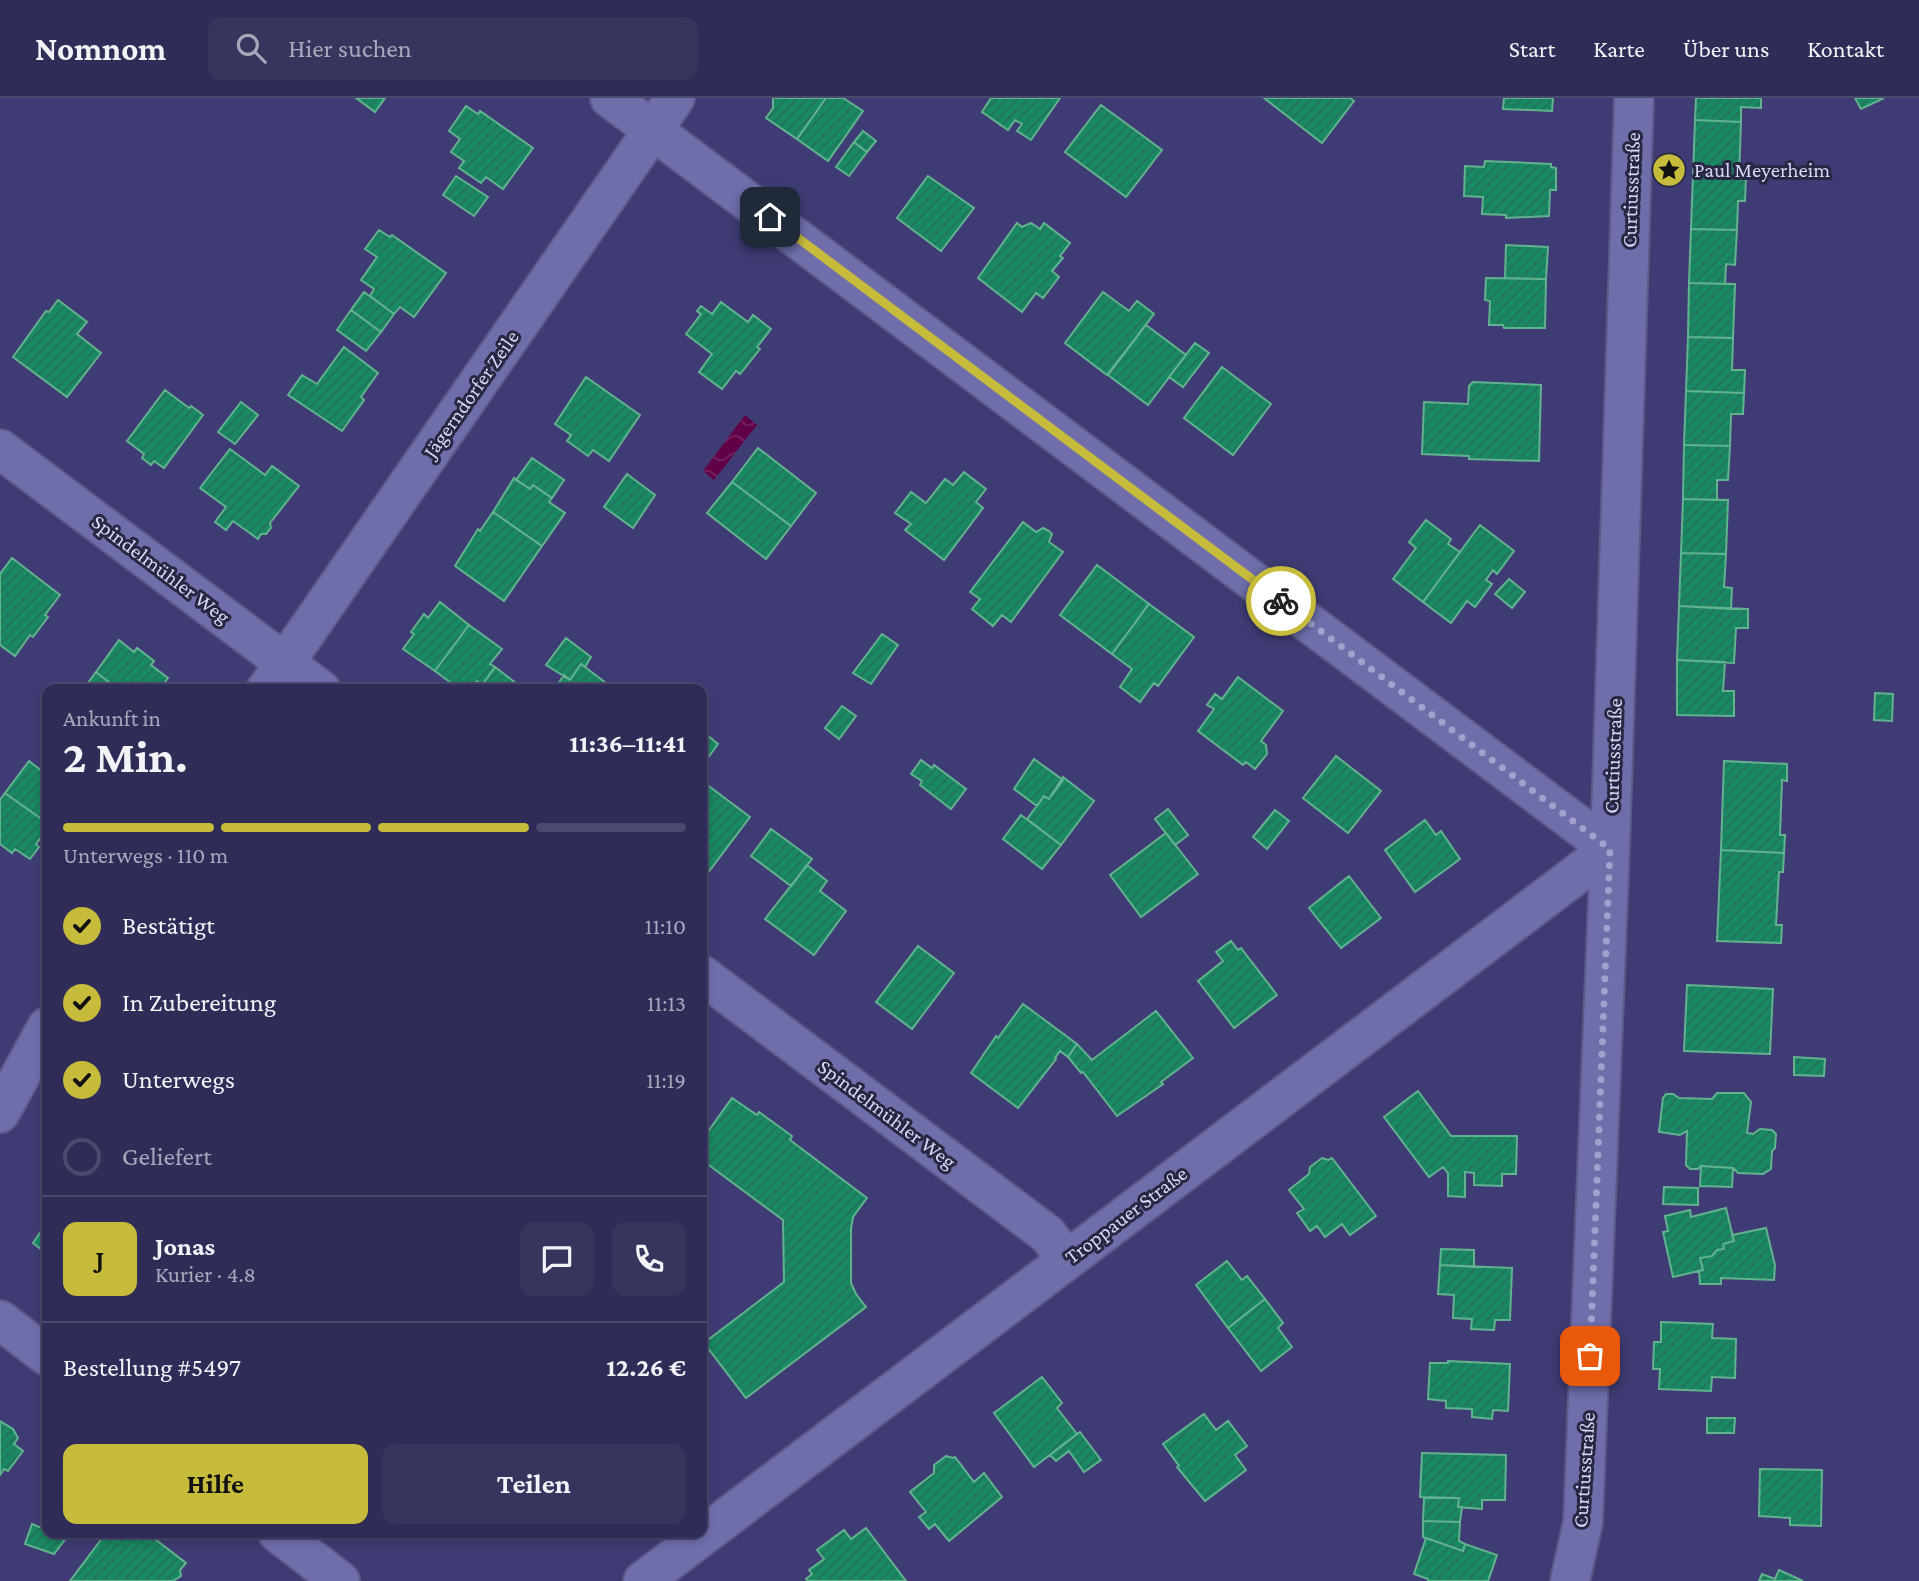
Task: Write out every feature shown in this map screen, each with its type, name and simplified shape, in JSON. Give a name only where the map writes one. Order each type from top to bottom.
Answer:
[{"type":"street","points":[[610,98],[1610,849]]},
{"type":"street","name":"Jägerndorfer Zeile","points":[[276,676],[675,98]]},
{"type":"street","name":"Curtiusstraße","points":[[1570,1581],[1583,1522],[1610,849],[1634,98]]},
{"type":"street","name":"Spindelmühler Weg","points":[[0,449],[276,676],[302,684]]},
{"type":"street","name":"Troppauer Straße","points":[[707,1532],[1610,849]]},
{"type":"street","name":"Spindelmühler Weg","points":[[707,979],[1047,1234],[1067,1259]]},
{"type":"street","points":[[0,1113],[42,1036]]},
{"type":"street","points":[[0,1320],[42,1352]]},
{"type":"street","points":[[284,1538],[340,1581]]},
{"type":"street","name":"Troppauer Straße","points":[[643,1581],[700,1538]]},
{"type":"water","points":[[745,415],[757,425],[714,480],[703,471]]},
{"type":"building","points":[[356,98],[385,98],[375,112]]},
{"type":"building","points":[[773,98],[826,98],[797,139],[766,118],[773,108]]},
{"type":"building","points":[[826,98],[843,98],[863,111],[828,161],[797,139]]},
{"type":"building","points":[[991,98],[1060,98],[1031,140],[1017,131],[1022,124],[1015,120],[1008,130],[982,112]]},
{"type":"building","points":[[1264,98],[1350,98],[1354,101],[1322,143]]},
{"type":"building","points":[[1504,98],[1553,98],[1552,111],[1503,109]]},
{"type":"building","points":[[1696,98],[1761,98],[1761,108],[1741,107],[1741,122],[1695,120]]},
{"type":"building","points":[[1855,98],[1884,98],[1861,109]]},
{"type":"building","points":[[1101,105],[1162,150],[1126,197],[1065,152]]},
{"type":"building","points":[[466,106],[478,114],[480,111],[533,148],[503,189],[486,177],[481,183],[459,168],[464,161],[451,152],[460,139],[449,131]]},
{"type":"building","points":[[1695,120],[1741,122],[1739,176],[1693,175]]},
{"type":"building","points":[[863,131],[876,141],[867,152],[854,142]]},
{"type":"building","points":[[854,142],[867,152],[849,176],[836,167]]},
{"type":"building","points":[[1485,161],[1551,164],[1551,167],[1556,168],[1556,190],[1550,190],[1549,216],[1506,218],[1506,215],[1482,214],[1483,197],[1464,196],[1465,166],[1484,167]]},
{"type":"building","points":[[1693,175],[1746,176],[1745,201],[1738,201],[1737,230],[1691,229]]},
{"type":"building","points":[[456,176],[488,197],[474,216],[443,195]]},
{"type":"building","points":[[928,176],[974,208],[941,251],[897,218]]},
{"type":"building","points":[[1017,223],[1022,227],[1031,223],[1040,229],[1044,223],[1070,243],[1060,256],[1063,258],[1052,271],[1059,277],[1043,298],[1036,293],[1022,312],[978,278]]},
{"type":"building","points":[[1691,229],[1737,230],[1735,265],[1726,264],[1725,284],[1689,283]]},
{"type":"building","points":[[379,230],[390,237],[392,235],[446,273],[414,317],[400,307],[394,314],[370,296],[374,289],[361,280],[377,257],[365,249]]},
{"type":"building","points":[[1506,245],[1548,247],[1546,279],[1505,278]]},
{"type":"building","points":[[1486,278],[1546,279],[1545,328],[1504,328],[1503,325],[1489,325],[1490,301],[1485,300]]},
{"type":"building","points":[[1689,283],[1735,284],[1733,338],[1688,337]]},
{"type":"building","points":[[364,292],[394,314],[381,332],[351,310]]},
{"type":"building","points":[[1103,292],[1129,311],[1137,301],[1154,314],[1107,375],[1065,343]]},
{"type":"building","points":[[58,300],[87,322],[77,334],[101,353],[67,397],[13,357],[46,311],[49,312]]},
{"type":"building","points":[[721,302],[748,322],[753,315],[771,329],[757,347],[760,349],[740,374],[736,371],[722,389],[699,372],[712,354],[686,334],[701,314],[697,311],[701,306],[712,314]]},
{"type":"building","points":[[351,310],[381,332],[366,351],[337,330]]},
{"type":"building","points":[[1146,325],[1186,355],[1148,405],[1108,375]]},
{"type":"building","points":[[1688,337],[1733,338],[1732,370],[1745,370],[1744,393],[1686,391]]},
{"type":"building","points":[[1195,343],[1209,353],[1183,387],[1169,377]]},
{"type":"building","points":[[344,347],[378,373],[361,397],[364,400],[342,431],[288,395],[302,375],[317,384]]},
{"type":"building","points":[[1222,367],[1271,404],[1233,455],[1184,418]]},
{"type":"building","points":[[586,377],[640,415],[609,461],[593,450],[588,456],[567,441],[571,435],[555,424]]},
{"type":"building","points":[[1473,382],[1541,385],[1539,461],[1469,459],[1469,456],[1422,454],[1424,402],[1468,404],[1469,386]]},
{"type":"building","points":[[165,390],[203,415],[164,468],[154,461],[151,465],[142,458],[144,454],[127,441]]},
{"type":"building","points":[[1686,391],[1744,393],[1743,414],[1731,414],[1730,446],[1684,445]]},
{"type":"building","points":[[241,402],[258,415],[235,444],[218,432]]},
{"type":"building","points":[[1684,445],[1730,446],[1728,480],[1717,480],[1717,500],[1683,499]]},
{"type":"building","points":[[758,448],[816,493],[791,526],[732,482]]},
{"type":"building","points":[[230,449],[265,475],[272,466],[299,486],[270,523],[271,528],[258,539],[233,521],[226,530],[215,522],[226,507],[200,488]]},
{"type":"building","points":[[532,458],[564,480],[552,498],[533,485],[530,489],[516,480]]},
{"type":"building","points":[[964,472],[986,489],[976,502],[983,508],[944,560],[905,530],[911,524],[895,513],[911,492],[926,503],[945,479],[953,485]]},
{"type":"building","points":[[627,474],[655,495],[633,528],[604,507]]},
{"type":"building","points":[[514,478],[530,489],[533,485],[552,498],[549,502],[565,513],[542,546],[493,512]]},
{"type":"building","points":[[732,482],[791,526],[766,559],[707,513]]},
{"type":"building","points":[[1683,499],[1728,500],[1726,554],[1681,553]]},
{"type":"building","points":[[493,512],[542,546],[504,601],[455,566],[478,529],[480,531]]},
{"type":"building","points":[[1426,520],[1451,539],[1448,544],[1460,552],[1423,602],[1393,579],[1416,548],[1409,542]]},
{"type":"building","points":[[1023,522],[1036,532],[1043,528],[1049,531],[1052,534],[1049,542],[1063,552],[1011,622],[1002,615],[993,626],[972,609],[980,599],[970,592]]},
{"type":"building","points":[[1480,525],[1514,551],[1497,574],[1493,570],[1486,580],[1492,584],[1475,607],[1467,601],[1451,623],[1423,602]]},
{"type":"building","points":[[1681,553],[1726,554],[1724,587],[1732,588],[1731,609],[1679,606]]},
{"type":"building","points":[[12,558],[60,595],[45,615],[48,617],[33,637],[30,635],[15,656],[0,645],[0,574]]},
{"type":"building","points":[[1097,565],[1149,604],[1112,654],[1060,615]]},
{"type":"building","points":[[1509,579],[1525,592],[1512,608],[1495,594]]},
{"type":"building","points":[[440,602],[469,625],[435,671],[403,649],[424,614],[428,618]]},
{"type":"building","points":[[1149,604],[1194,637],[1158,686],[1154,683],[1140,702],[1120,687],[1132,669],[1112,654]]},
{"type":"building","points":[[1679,606],[1748,609],[1748,628],[1736,628],[1734,663],[1677,660]]},
{"type":"building","points":[[469,625],[502,649],[490,664],[495,667],[483,684],[477,681],[475,684],[452,684],[435,671]]},
{"type":"building","points":[[882,634],[898,645],[871,684],[853,673]]},
{"type":"building","points":[[566,638],[591,657],[585,667],[581,664],[570,680],[546,665]]},
{"type":"building","points":[[119,640],[134,652],[137,648],[154,661],[151,665],[168,678],[164,684],[111,684],[96,672]]},
{"type":"building","points":[[1677,660],[1725,662],[1723,691],[1734,691],[1734,716],[1677,715]]},
{"type":"building","points":[[581,664],[606,683],[558,684],[564,675],[570,680]]},
{"type":"building","points":[[495,667],[517,684],[483,684]]},
{"type":"building","points":[[96,672],[111,684],[87,684]]},
{"type":"building","points":[[1238,677],[1283,711],[1261,741],[1266,745],[1267,754],[1255,769],[1246,762],[1243,765],[1198,731],[1214,709],[1207,705],[1215,694],[1222,699]]},
{"type":"building","points":[[1875,693],[1893,694],[1892,721],[1874,720]]},
{"type":"building","points":[[842,706],[856,716],[839,739],[825,728]]},
{"type":"building","points":[[707,735],[718,744],[707,759]]},
{"type":"building","points":[[1336,756],[1381,791],[1348,833],[1303,798]]},
{"type":"building","points":[[1034,759],[1063,780],[1049,799],[1044,796],[1037,806],[1014,789]]},
{"type":"building","points":[[921,760],[932,768],[934,765],[966,789],[951,809],[920,785],[922,781],[911,774]]},
{"type":"building","points":[[29,761],[42,771],[42,819],[5,793]]},
{"type":"building","points":[[1724,761],[1787,764],[1787,781],[1782,780],[1780,835],[1785,835],[1784,853],[1721,850]]},
{"type":"building","points":[[1063,777],[1094,801],[1061,845],[1027,819],[1044,796],[1049,799]]},
{"type":"building","points":[[707,785],[750,817],[707,874]]},
{"type":"building","points":[[5,793],[42,819],[42,836],[36,844],[39,847],[30,859],[15,849],[12,853],[0,844],[0,800]]},
{"type":"building","points":[[1168,809],[1188,835],[1175,845],[1155,819]]},
{"type":"building","points":[[1275,810],[1289,821],[1267,849],[1253,837]]},
{"type":"building","points":[[1021,815],[1061,845],[1042,869],[1003,839]]},
{"type":"building","points":[[1425,820],[1436,835],[1441,831],[1460,859],[1415,892],[1385,850]]},
{"type":"building","points":[[771,829],[812,859],[791,886],[751,856]]},
{"type":"building","points":[[1166,833],[1198,874],[1141,917],[1110,875]]},
{"type":"building","points":[[1721,850],[1784,853],[1783,872],[1779,872],[1776,925],[1782,925],[1781,943],[1717,941]]},
{"type":"building","points":[[807,865],[827,881],[820,891],[846,911],[814,955],[765,919]]},
{"type":"building","points":[[1349,876],[1381,918],[1341,948],[1309,908]]},
{"type":"building","points":[[1231,941],[1238,950],[1241,948],[1277,995],[1234,1028],[1198,981],[1223,961],[1216,952]]},
{"type":"building","points":[[918,946],[954,973],[912,1029],[876,1002]]},
{"type":"building","points":[[1687,985],[1773,989],[1770,1054],[1684,1051]]},
{"type":"building","points":[[1023,1004],[1077,1044],[1068,1057],[1060,1051],[1018,1108],[971,1073],[996,1036],[998,1038]]},
{"type":"building","points":[[1156,1011],[1193,1058],[1161,1082],[1163,1084],[1117,1116],[1068,1057],[1077,1044],[1092,1060]]},
{"type":"building","points":[[1794,1057],[1825,1059],[1824,1076],[1794,1075]]},
{"type":"building","points":[[1418,1091],[1451,1136],[1517,1136],[1516,1174],[1502,1174],[1502,1186],[1474,1185],[1474,1173],[1465,1172],[1465,1197],[1448,1196],[1448,1173],[1443,1167],[1429,1177],[1384,1117]]},
{"type":"building","points":[[1717,1093],[1744,1093],[1751,1102],[1747,1133],[1753,1134],[1760,1129],[1772,1130],[1776,1134],[1771,1169],[1763,1174],[1738,1173],[1733,1168],[1701,1166],[1698,1169],[1690,1169],[1686,1165],[1687,1131],[1680,1135],[1659,1132],[1663,1098],[1666,1094],[1679,1098],[1712,1099]]},
{"type":"building","points":[[732,1098],[757,1115],[759,1112],[792,1136],[790,1140],[867,1198],[853,1217],[851,1229],[851,1283],[866,1307],[746,1398],[707,1347],[707,1341],[784,1282],[783,1220],[707,1164],[707,1133]]},
{"type":"building","points":[[1322,1158],[1332,1158],[1376,1216],[1350,1235],[1342,1224],[1325,1237],[1317,1226],[1310,1231],[1297,1213],[1304,1209],[1289,1190],[1309,1174],[1310,1167]]},
{"type":"building","points":[[1701,1166],[1733,1168],[1732,1187],[1700,1186]]},
{"type":"building","points":[[1664,1187],[1698,1188],[1698,1205],[1663,1204]]},
{"type":"building","points":[[1726,1208],[1734,1241],[1723,1244],[1724,1249],[1717,1250],[1712,1256],[1700,1258],[1703,1270],[1673,1277],[1663,1232],[1668,1231],[1665,1216],[1690,1210],[1691,1217]]},
{"type":"building","points":[[1766,1228],[1775,1265],[1774,1280],[1721,1278],[1721,1284],[1700,1284],[1699,1271],[1703,1270],[1700,1258],[1712,1256],[1717,1250],[1724,1249],[1723,1244],[1734,1241],[1732,1235]]},
{"type":"building","points":[[42,1230],[42,1250],[33,1243]]},
{"type":"building","points":[[1441,1249],[1474,1250],[1474,1267],[1440,1265]]},
{"type":"building","points":[[1227,1261],[1242,1280],[1247,1276],[1265,1299],[1228,1328],[1196,1285]]},
{"type":"building","points":[[1440,1265],[1512,1268],[1510,1320],[1495,1320],[1494,1330],[1471,1329],[1472,1319],[1453,1318],[1454,1295],[1438,1294]]},
{"type":"building","points":[[1265,1299],[1283,1323],[1278,1328],[1292,1347],[1261,1371],[1228,1328]]},
{"type":"building","points":[[1661,1322],[1713,1324],[1712,1338],[1736,1339],[1735,1378],[1712,1377],[1711,1391],[1659,1389],[1660,1369],[1653,1369],[1654,1342],[1661,1342]]},
{"type":"building","points":[[1448,1361],[1510,1364],[1508,1411],[1493,1410],[1492,1419],[1472,1417],[1472,1409],[1446,1408],[1446,1401],[1428,1399],[1430,1363]]},
{"type":"building","points":[[1042,1377],[1062,1403],[1057,1408],[1077,1434],[1034,1467],[994,1413]]},
{"type":"building","points":[[1204,1414],[1216,1430],[1228,1421],[1247,1446],[1235,1455],[1246,1470],[1205,1501],[1177,1467],[1179,1466],[1163,1444]]},
{"type":"building","points":[[1707,1418],[1735,1418],[1734,1433],[1707,1433]]},
{"type":"building","points":[[0,1421],[13,1429],[18,1438],[14,1444],[23,1451],[8,1471],[4,1469],[0,1475]]},
{"type":"building","points":[[1080,1432],[1101,1460],[1084,1472],[1069,1451],[1056,1461],[1050,1455]]},
{"type":"building","points":[[1422,1453],[1506,1455],[1505,1500],[1482,1500],[1482,1509],[1458,1507],[1459,1498],[1420,1497]]},
{"type":"building","points":[[946,1456],[955,1457],[974,1482],[984,1473],[1002,1497],[949,1541],[935,1524],[929,1529],[919,1517],[926,1512],[910,1492],[934,1473],[934,1465]]},
{"type":"building","points":[[1760,1469],[1822,1470],[1821,1526],[1790,1525],[1790,1518],[1759,1516]]},
{"type":"building","points":[[1424,1498],[1459,1498],[1458,1507],[1462,1507],[1460,1522],[1423,1521]]},
{"type":"building","points":[[1423,1521],[1460,1522],[1459,1541],[1465,1544],[1463,1551],[1423,1537]]},
{"type":"building","points":[[32,1524],[42,1528],[42,1538],[66,1538],[54,1554],[25,1544]]},
{"type":"building","points":[[866,1528],[906,1581],[806,1579],[812,1574],[809,1570],[824,1559],[817,1550],[844,1530],[851,1539]]},
{"type":"building","points":[[102,1538],[154,1538],[186,1563],[180,1570],[181,1576],[173,1581],[70,1581]]},
{"type":"building","points":[[1426,1538],[1463,1551],[1465,1544],[1497,1555],[1488,1581],[1428,1581],[1414,1574]]},
{"type":"building","points":[[1779,1570],[1803,1581],[1759,1581],[1762,1574],[1775,1579]]},
{"type":"way so far","points":[[1281,601],[1610,849],[1590,1356]]},
{"type":"place","name":"Paul Meyerheim","points":[[1669,170]]},
{"type":"route","points":[[770,217],[1281,601]]}]
